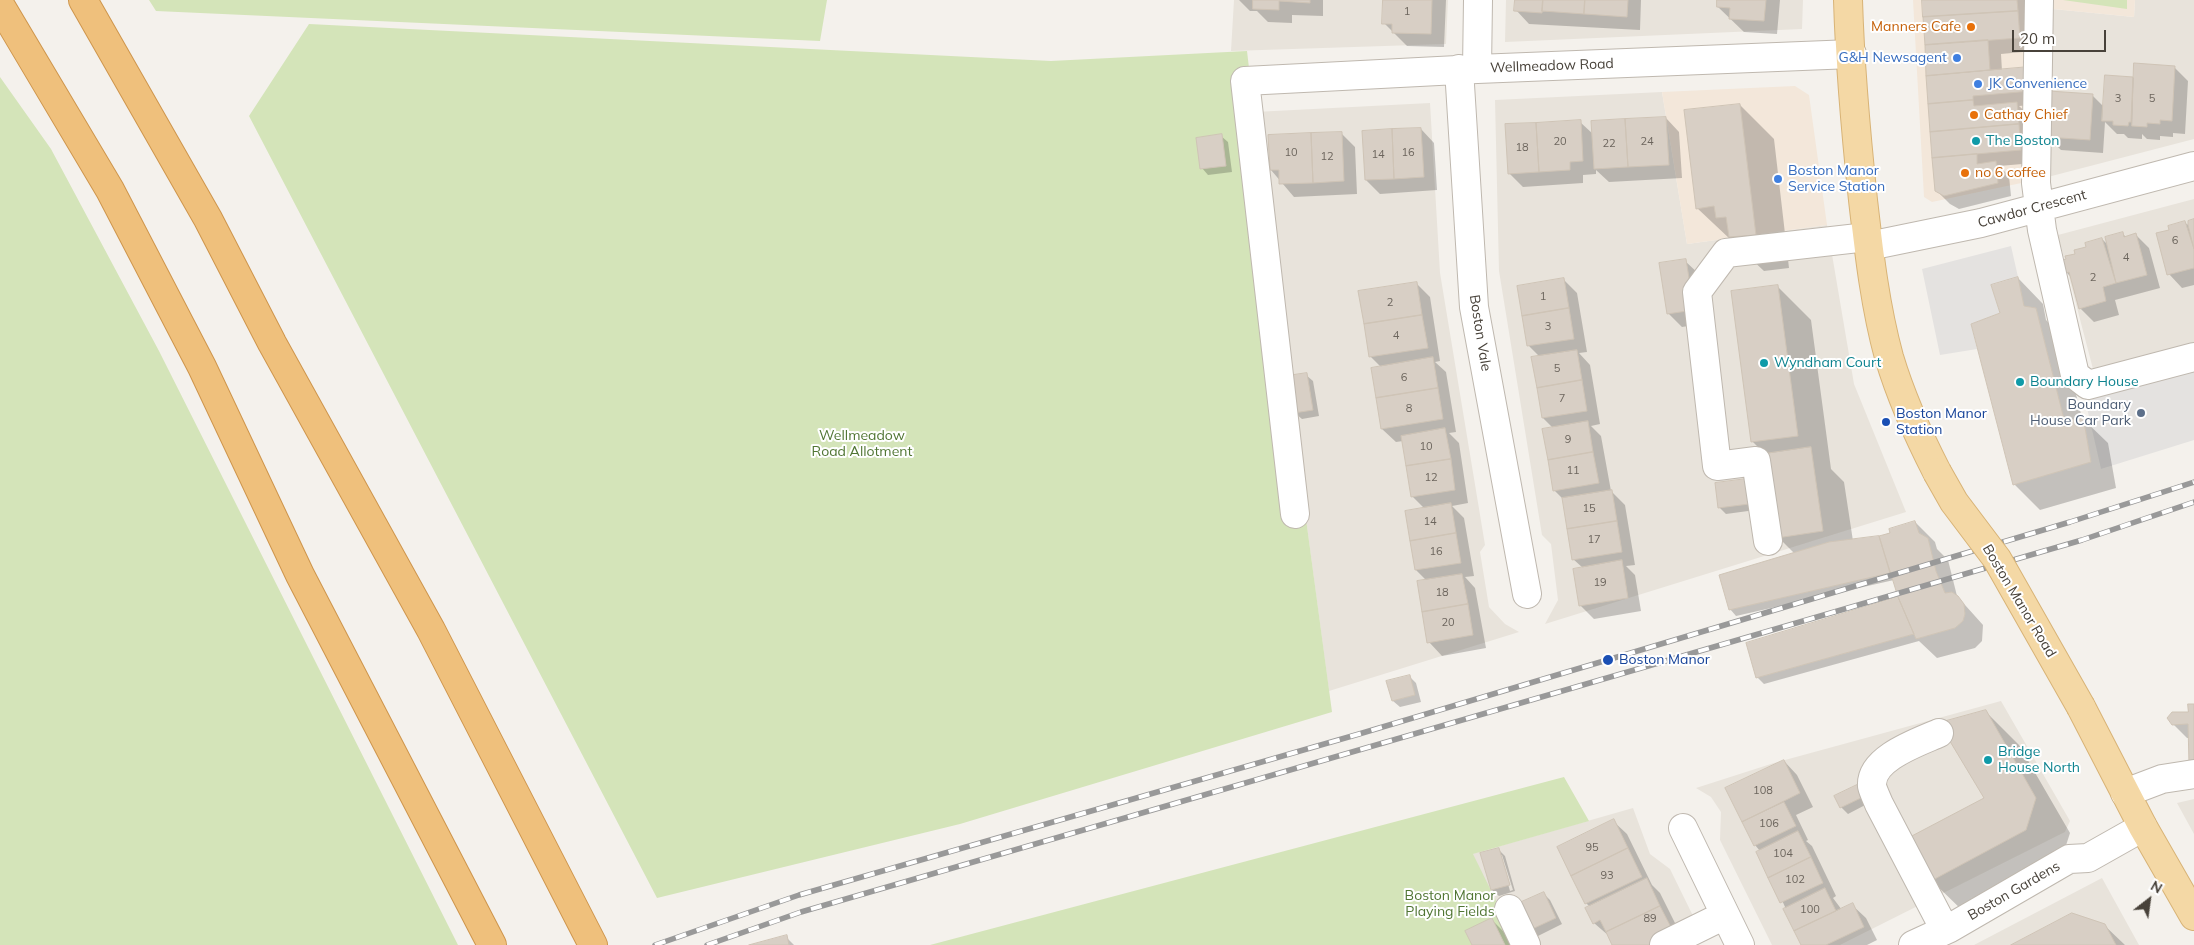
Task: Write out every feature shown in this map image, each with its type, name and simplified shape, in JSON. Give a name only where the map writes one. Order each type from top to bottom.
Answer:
[{"type":"highway","points":[[83,0],[208,219],[272,343],[431,630],[593,945]]},
{"type":"highway","points":[[0,5],[110,190],[202,367],[300,575],[492,945]]},
{"type":"main road","name":"Boston Manor Road","points":[[1848,0],[1857,139],[1868,241],[1889,357],[1918,434],[1954,502],[1997,559],[2081,707],[2143,827],[2194,916]]},
{"type":"street","name":"Boston Vale","points":[[1478,0],[1468,69],[1474,307],[1527,594]]},
{"type":"street","points":[[2039,0],[2036,183],[2048,260],[2075,375],[2088,385],[2194,357]]},
{"type":"street","name":"Wellmeadow Road","points":[[1295,514],[1244,81],[1253,79],[1468,69],[1852,54]]},
{"type":"street","name":"Cawdor Crescent","points":[[1768,540],[1756,461],[1718,466],[1697,292],[1726,253],[1868,241],[1981,223],[2194,166]]},
{"type":"street","points":[[1939,734],[1903,748],[1874,772],[1872,786],[1879,804],[1951,934]]},
{"type":"street","points":[[2125,793],[2162,779],[2194,774]]},
{"type":"street","name":"Boston Gardens","points":[[1913,945],[1951,934],[2069,859],[2088,858],[2143,827]]},
{"type":"street","points":[[1683,828],[1740,945]]},
{"type":"street","points":[[1509,909],[1526,945]]},
{"type":"street","points":[[1664,945],[1726,914]]},
{"type":"shaded area","points":[[1234,0],[1448,0],[1446,44],[1231,51]]},
{"type":"shaded area","points":[[1506,0],[1803,0],[1802,29],[1505,42]]},
{"type":"shaded area","points":[[1913,0],[2036,0],[2026,182],[1932,202],[1924,197]]},
{"type":"shaded area","points":[[2054,0],[2135,0],[2134,17],[2053,9]]},
{"type":"shaded area","points":[[2135,0],[2194,0],[2194,139],[2044,178],[2053,9],[2134,17]]},
{"type":"shaded area","points":[[1795,86],[1809,95],[1827,225],[1687,244],[1662,92]]},
{"type":"shaded area","points":[[1662,92],[1687,244],[1827,225],[1854,384],[1906,512],[1545,624],[1558,600],[1551,544],[1542,535],[1499,271],[1495,100]]},
{"type":"shaded area","points":[[1430,103],[1440,273],[1485,545],[1480,552],[1489,607],[1505,624],[1519,632],[1329,691],[1274,281],[1255,112]]},
{"type":"shaded area","points":[[2194,199],[2194,343],[2093,369],[2058,235]]},
{"type":"shaded area","points":[[2011,246],[2018,277],[1991,285],[2000,313],[1971,324],[1977,349],[1940,355],[1922,269]]},
{"type":"shaded area","name":"Boundary House Car Park","points":[[2194,357],[2194,440],[2101,469],[2082,386]]},
{"type":"shaded area","points":[[2001,701],[2070,821],[2065,832],[1840,945],[1772,945],[1720,840],[1721,812],[1711,797],[1696,788],[1774,763]]},
{"type":"shaded area","points":[[2194,799],[2194,834],[2177,803]]},
{"type":"shaded area","points":[[1633,808],[1650,854],[1670,869],[1695,920],[1645,945],[1533,945],[1501,912],[1472,854]]},
{"type":"shaded area","points":[[2102,878],[2139,945],[1974,945]]},
{"type":"green space","points":[[149,0],[827,0],[820,41],[156,11]]},
{"type":"green space","points":[[2063,0],[2127,0],[2127,9]]},
{"type":"green space","name":"Wellmeadow Road Allotment","points":[[309,24],[1051,61],[1247,51],[1274,281],[1332,712],[960,824],[657,898],[249,116]]},
{"type":"green space","points":[[0,77],[51,149],[159,351],[458,945],[0,945]]},
{"type":"green space","name":"Boston Manor Playing Fields","points":[[1564,777],[1589,821],[1473,854],[1518,945],[930,945]]},
{"type":"building","points":[[1253,0],[1310,0],[1310,3],[1279,1],[1279,10],[1253,9]]},
{"type":"building","points":[[1383,0],[1432,0],[1431,34],[1392,33],[1392,24],[1382,24]]},
{"type":"building","points":[[1515,0],[1543,0],[1542,13],[1514,11]]},
{"type":"building","points":[[1543,0],[1585,0],[1584,14],[1542,11]]},
{"type":"building","points":[[1585,0],[1628,0],[1627,17],[1584,14]]},
{"type":"building","points":[[1717,0],[1766,0],[1764,21],[1729,19],[1730,8],[1717,7]]},
{"type":"building","points":[[1922,0],[2017,0],[2018,11],[1923,17]]},
{"type":"building","name":"Manners Cafe","points":[[2018,11],[2020,38],[1925,45],[1923,17]]},
{"type":"building","name":"G&H Newsagent","points":[[1988,40],[1990,70],[1926,76],[1925,45]]},
{"type":"building","points":[[2134,63],[2175,66],[2172,121],[2160,120],[2160,124],[2147,123],[2147,127],[2132,126]]},
{"type":"building","name":"JK Convenience","points":[[2029,67],[2031,91],[1973,96],[1973,100],[1928,104],[1926,76]]},
{"type":"building","points":[[2105,75],[2133,77],[2131,122],[2129,122],[2128,126],[2113,125],[2113,121],[2102,121]]},
{"type":"building","points":[[2049,91],[2093,94],[2090,140],[2046,137]]},
{"type":"building","name":"Cathay Chief","points":[[1973,100],[1974,106],[2017,102],[2019,124],[1930,132],[1928,104]]},
{"type":"building","points":[[1740,104],[1756,235],[1729,237],[1726,217],[1716,218],[1714,206],[1696,209],[1684,110]]},
{"type":"building","points":[[1666,117],[1669,165],[1628,167],[1625,119]]},
{"type":"building","points":[[1625,119],[1628,167],[1594,169],[1591,121]]},
{"type":"building","points":[[1581,120],[1583,161],[1570,162],[1570,170],[1539,172],[1536,123]]},
{"type":"building","points":[[1536,123],[1539,172],[1508,174],[1505,124]]},
{"type":"building","name":"The Boston","points":[[2019,124],[2021,150],[1932,158],[1930,132]]},
{"type":"building","points":[[1421,128],[1424,177],[1394,179],[1392,129]]},
{"type":"building","points":[[1392,129],[1394,179],[1365,180],[1362,131]]},
{"type":"building","points":[[1342,132],[1344,181],[1313,183],[1311,133]]},
{"type":"building","points":[[1311,133],[1313,183],[1279,184],[1279,170],[1270,170],[1268,135]]},
{"type":"building","points":[[1222,134],[1226,166],[1200,169],[1196,138]]},
{"type":"building","name":"no 6 coffee","points":[[1977,154],[1977,164],[1996,161],[1998,183],[1944,196],[1935,191],[1932,158]]},
{"type":"building","points":[[2194,219],[2194,249],[2188,221]]},
{"type":"building","points":[[2185,221],[2194,249],[2194,268],[2167,275],[2156,233],[2169,230],[2168,226]]},
{"type":"building","points":[[2123,232],[2124,237],[2136,233],[2147,275],[2116,283],[2105,237]]},
{"type":"building","points":[[2102,238],[2116,283],[2103,287],[2106,301],[2079,309],[2069,272],[2066,273],[2063,260],[2066,259],[2065,256],[2075,254],[2074,250],[2086,247],[2085,243]]},
{"type":"building","points":[[1686,259],[1694,310],[1667,314],[1659,263]]},
{"type":"building","name":"Boundary House","points":[[2018,277],[2024,306],[2036,308],[2065,423],[2083,416],[2091,462],[2013,485],[1971,324],[2000,313],[1991,285]]},
{"type":"building","points":[[1564,278],[1569,308],[1522,316],[1517,286]]},
{"type":"building","points":[[1417,282],[1422,315],[1364,324],[1358,291]]},
{"type":"building","name":"Wyndham Court","points":[[1778,285],[1798,436],[1751,442],[1731,291]]},
{"type":"building","points":[[1569,308],[1574,339],[1527,346],[1522,316]]},
{"type":"building","points":[[1422,315],[1428,348],[1369,357],[1364,324]]},
{"type":"building","points":[[1577,350],[1582,380],[1537,388],[1531,357]]},
{"type":"building","points":[[1433,357],[1438,388],[1376,398],[1371,368]]},
{"type":"building","points":[[1307,373],[1313,410],[1294,413],[1287,376]]},
{"type":"building","points":[[1582,380],[1587,411],[1542,418],[1537,388]]},
{"type":"building","points":[[1438,388],[1443,419],[1381,429],[1376,398]]},
{"type":"building","points":[[1588,421],[1593,452],[1548,460],[1542,429]]},
{"type":"building","points":[[1445,428],[1451,459],[1406,466],[1401,436]]},
{"type":"building","points":[[1811,447],[1823,531],[1777,538],[1764,454]]},
{"type":"building","points":[[1593,452],[1599,483],[1553,491],[1548,460]]},
{"type":"building","points":[[1451,459],[1455,490],[1411,497],[1406,466]]},
{"type":"building","points":[[1754,478],[1757,503],[1718,508],[1715,483]]},
{"type":"building","points":[[1612,490],[1617,521],[1567,529],[1562,498]]},
{"type":"building","points":[[1451,503],[1456,533],[1410,541],[1405,511]]},
{"type":"building","points":[[1617,521],[1622,552],[1572,560],[1567,529]]},
{"type":"building","points":[[1915,521],[1919,533],[1928,538],[1936,571],[1945,593],[1952,592],[1958,596],[1964,604],[1965,614],[1963,621],[1955,628],[1916,639],[1898,597],[1879,536],[1890,533],[1889,529]]},
{"type":"building","points":[[1456,533],[1461,563],[1415,570],[1410,541]]},
{"type":"building","points":[[1879,536],[1890,573],[1729,610],[1719,575],[1829,542]]},
{"type":"building","points":[[1622,560],[1628,598],[1579,606],[1573,569]]},
{"type":"building","points":[[1462,574],[1468,604],[1422,612],[1417,581]]},
{"type":"building","points":[[1898,597],[1914,634],[1756,678],[1746,643]]},
{"type":"building","points":[[1468,604],[1473,635],[1427,643],[1422,612]]},
{"type":"building","points":[[1410,675],[1415,695],[1392,701],[1386,681]]},
{"type":"building","points":[[2188,704],[2194,704],[2194,764],[2189,764],[2188,724],[2172,725],[2167,718],[2172,712],[2188,712]]},
{"type":"building","name":"Bridge House North","points":[[1986,710],[2036,798],[2026,830],[1931,881],[1908,838],[1984,798],[1939,723]]},
{"type":"building","points":[[1784,760],[1800,793],[1742,822],[1725,788]]},
{"type":"building","points":[[1857,785],[1863,797],[1840,808],[1834,796]]},
{"type":"building","points":[[1784,802],[1796,826],[1754,846],[1742,822]]},
{"type":"building","points":[[1614,819],[1628,848],[1571,876],[1557,847]]},
{"type":"building","points":[[1798,831],[1811,857],[1768,878],[1756,852]]},
{"type":"building","points":[[1499,848],[1510,885],[1491,890],[1480,853]]},
{"type":"building","points":[[1628,848],[1642,877],[1585,904],[1571,876]]},
{"type":"building","points":[[1811,857],[1823,883],[1780,903],[1768,878]]},
{"type":"building","points":[[1647,878],[1660,906],[1606,932],[1600,920],[1593,924],[1585,908]]},
{"type":"building","points":[[1825,888],[1836,911],[1794,931],[1783,909]]},
{"type":"building","points":[[1544,892],[1556,918],[1530,930],[1517,904]]},
{"type":"building","points":[[1853,903],[1864,927],[1826,945],[1801,945],[1794,931]]},
{"type":"building","points":[[1660,906],[1674,933],[1650,945],[1612,945],[1606,932]]},
{"type":"building","points":[[2072,913],[2105,924],[2116,945],[2011,945]]},
{"type":"building","points":[[1492,918],[1505,945],[1472,945],[1465,931]]},
{"type":"building","points":[[787,935],[789,945],[749,945]]},
{"type":"railway","points":[[655,945],[799,895],[1359,734],[2070,522],[2194,482]]},
{"type":"railway","points":[[707,945],[801,912],[2082,540],[2194,502]]},
{"type":"place","name":"Manners Cafe","points":[[1971,27]]},
{"type":"place","name":"G&H Newsagent","points":[[1957,58]]},
{"type":"place","name":"JK Convenience","points":[[1978,84]]},
{"type":"place","name":"Cathay Chief","points":[[1974,115]]},
{"type":"place","name":"The Boston","points":[[1976,141]]},
{"type":"place","name":"no 6 coffee","points":[[1965,173]]},
{"type":"place","name":"Boston Manor Service Station","points":[[1778,179]]},
{"type":"place","name":"Wyndham Court","points":[[1764,363]]},
{"type":"place","name":"Boundary House","points":[[2020,382]]},
{"type":"place","name":"Boundary House Car Park","points":[[2141,413]]},
{"type":"place","name":"Boston Manor Station","points":[[1886,422]]},
{"type":"place","name":"Boston Manor","points":[[1608,660]]},
{"type":"place","name":"Bridge House North","points":[[1988,760]]}]
